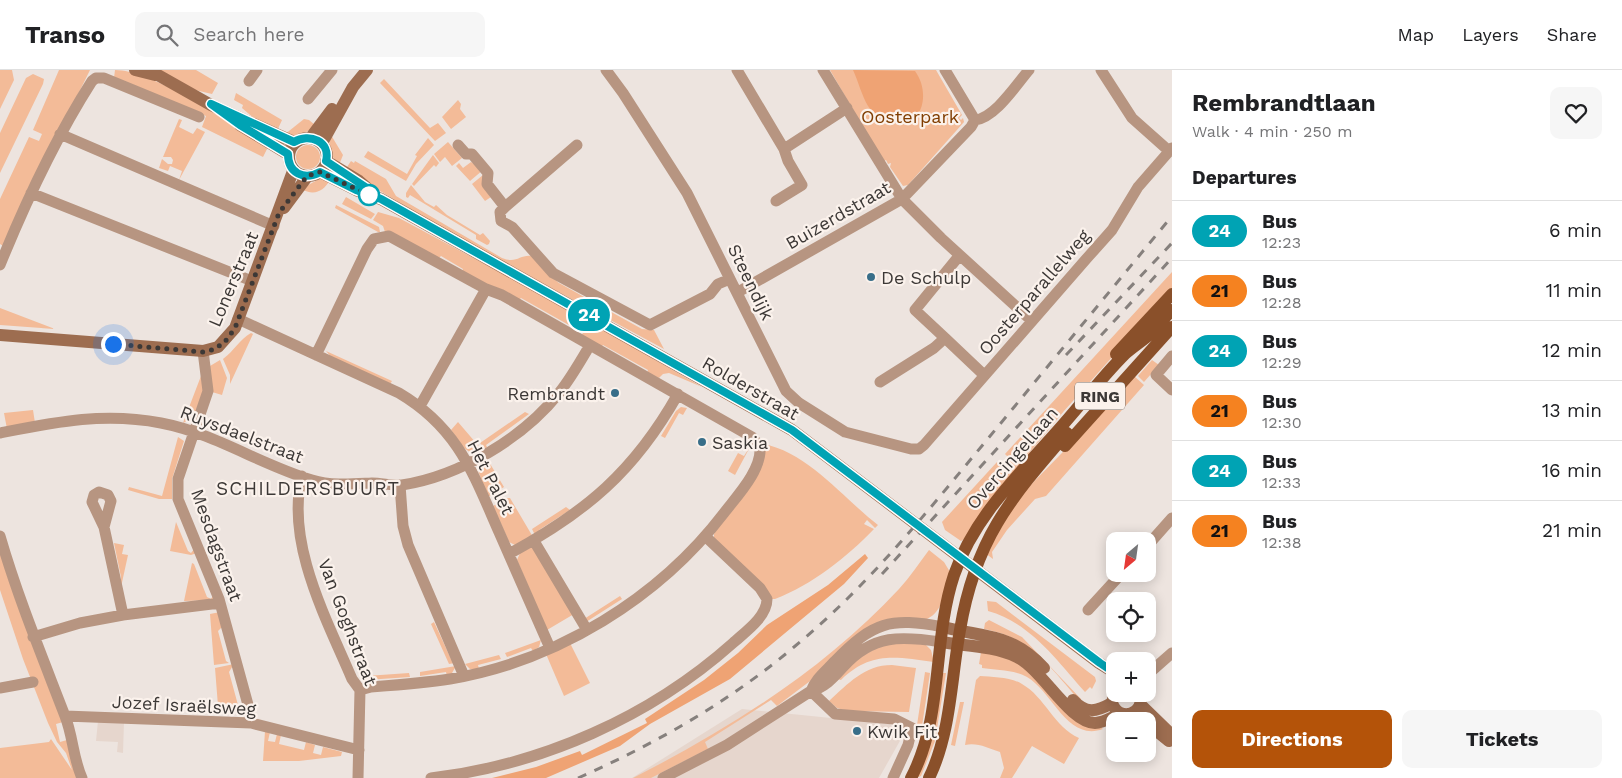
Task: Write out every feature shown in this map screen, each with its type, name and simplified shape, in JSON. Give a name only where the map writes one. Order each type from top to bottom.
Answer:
[{"type":"main road","points":[[135,70],[152,72],[211,104],[294,142],[316,140],[367,70]]},
{"type":"main road","points":[[211,104],[240,125],[288,154]]},
{"type":"main road","points":[[294,142],[288,154],[288,160],[294,171],[307,176],[323,166],[327,155],[316,140]]},
{"type":"main road","name":"Rolderstraat","points":[[323,166],[356,190],[381,199],[792,430],[1102,665],[1106,672]]},
{"type":"main road","name":"Lonerstraat","points":[[203,352],[212,350],[224,343],[238,320],[294,171]]},
{"type":"main road","name":"Lonerstraat","points":[[279,213],[307,176]]},
{"type":"main road","points":[[1172,294],[1060,419],[1048,434],[1046,450],[1062,449],[1172,327]]},
{"type":"main road","name":"Overcingellaan","points":[[943,628],[955,573],[967,544],[986,513],[1132,359],[1148,335],[1172,310]]},
{"type":"main road","points":[[0,335],[203,352]]},
{"type":"main road","name":"Overcingellaan","points":[[959,638],[970,584],[980,554],[1004,509],[1046,450]]},
{"type":"main road","points":[[943,628],[959,638],[1017,657],[1034,668],[1073,712],[1084,720],[1103,722],[1133,706]]},
{"type":"main road","name":"RING","points":[[910,778],[921,755],[930,720],[943,628]]},
{"type":"main road","points":[[941,642],[959,638],[1006,640],[1028,652],[1085,710],[1096,711],[1112,703],[1133,706],[1172,736]]},
{"type":"main road","name":"RING","points":[[929,778],[940,755],[959,638]]},
{"type":"main road","name":"Rolderstraat","points":[[1102,665],[1106,666]]},
{"type":"main road","points":[[1156,730],[1172,743]]},
{"type":"street","points":[[249,80],[257,70]]},
{"type":"street","points":[[308,99],[332,70]]},
{"type":"street","name":"Steendijk","points":[[606,70],[624,93],[687,193],[738,292],[783,387],[793,398],[849,434],[914,449]]},
{"type":"street","points":[[752,70],[739,73],[784,148],[788,161],[802,185],[776,201]]},
{"type":"street","points":[[823,70],[902,199],[959,256],[1032,321]]},
{"type":"street","points":[[945,70],[974,120]]},
{"type":"street","name":"Buizerdstraat","points":[[738,292],[902,199],[971,127],[974,120],[988,117],[1029,70]]},
{"type":"street","points":[[1101,70],[1132,118],[1170,150]]},
{"type":"street","points":[[0,264],[31,193],[60,134],[92,81],[100,77],[199,117]]},
{"type":"street","points":[[784,148],[847,108]]},
{"type":"street","points":[[60,134],[274,226]]},
{"type":"street","points":[[458,145],[466,154],[472,154],[488,173],[487,184],[505,207]]},
{"type":"street","points":[[578,145],[500,212],[501,221],[512,227],[553,273],[650,325],[710,294],[718,284],[730,279]]},
{"type":"street","name":"Oosterparallelweg","points":[[914,449],[924,445],[1112,230],[1138,187],[1170,150]]},
{"type":"street","points":[[31,193],[252,282]]},
{"type":"street","points":[[316,355],[366,249],[374,239],[389,236],[486,290],[502,295],[678,394],[752,437],[760,447],[760,458],[750,476],[705,536],[681,561],[646,591],[587,630],[550,648],[506,665],[464,676],[410,684],[371,687],[360,690]]},
{"type":"street","points":[[959,256],[915,310],[984,375]]},
{"type":"street","points":[[420,406],[486,290]]},
{"type":"street","name":"Het Palet","points":[[238,320],[399,393],[420,406],[446,431],[468,462],[550,648]]},
{"type":"street","points":[[880,382],[934,348],[944,338]]},
{"type":"street","name":"Ruysdaelstraat","points":[[0,433],[89,417],[145,421],[194,432],[302,476],[330,484],[400,485],[433,477],[468,462],[506,440],[537,416],[558,393],[590,346]]},
{"type":"street","name":"Mesdagstraat","points":[[203,352],[208,391],[178,479],[178,499],[220,603],[250,712],[251,723]]},
{"type":"street","points":[[1172,356],[1156,374],[1172,390]]},
{"type":"street","points":[[509,554],[566,522],[608,488],[647,443],[678,394]]},
{"type":"street","name":"Van Goghstraat","points":[[302,476],[300,523],[307,571],[352,679],[360,690],[358,778]]},
{"type":"street","points":[[400,485],[403,526],[408,545],[464,676]]},
{"type":"street","points":[[1156,536],[1172,518]]},
{"type":"street","points":[[104,527],[123,615]]},
{"type":"street","points":[[0,536],[33,636],[65,716],[77,766],[82,778]]},
{"type":"street","points":[[431,778],[510,763],[591,734],[648,706],[718,656],[762,614],[768,599],[760,588],[705,536]]},
{"type":"street","points":[[534,540],[587,630]]},
{"type":"street","points":[[1088,610],[1114,582]]},
{"type":"street","points":[[33,636],[80,623],[123,615],[220,603]]},
{"type":"street","points":[[811,691],[815,681],[848,647],[870,630],[899,622],[943,628]]},
{"type":"street","points":[[663,778],[727,745],[811,691],[827,684],[854,655],[872,644],[896,638],[941,642]]},
{"type":"street","points":[[1156,667],[1172,654]]},
{"type":"street","points":[[0,688],[34,682]]},
{"type":"street","points":[[811,691],[835,714],[894,719],[912,728],[908,746],[893,778]]},
{"type":"street","name":"Jozef Israëlsweg","points":[[65,716],[251,723],[359,750]]},
{"type":"shaded area","points":[[853,70],[915,71],[921,81],[923,92],[919,112],[914,119],[905,123],[895,123],[879,116],[868,106]]},
{"type":"shaded area","points":[[865,554],[868,558],[844,584],[730,679],[650,724],[620,746],[546,778],[492,778],[536,767],[580,751],[582,755],[647,723],[645,719],[704,680],[738,653],[767,625],[828,585]]},
{"type":"shaded area","points":[[742,709],[890,724],[901,739],[879,778],[632,778]]},
{"type":"shaded area","points":[[98,721],[124,722],[123,753],[117,752],[118,742],[96,741]]},
{"type":"green space","points":[[0,70],[12,70],[14,80],[0,109]]},
{"type":"green space","points":[[59,70],[90,70],[3,246],[0,244],[0,199],[29,137],[39,141],[42,134],[33,130]]},
{"type":"green space","points":[[115,70],[131,72],[150,79],[171,88],[214,112],[269,145],[263,157],[202,127],[206,116],[114,78]]},
{"type":"green space","points":[[158,70],[196,70],[218,83],[212,94],[195,90]]},
{"type":"green space","name":"Oosterpark","points":[[830,70],[936,70],[962,115],[959,118],[961,120],[963,118],[964,122],[908,185],[903,186],[890,167],[891,163],[888,164],[886,160],[883,162]]},
{"type":"green space","points":[[33,74],[44,79],[43,84],[0,173],[0,133],[26,78]]},
{"type":"green space","points":[[384,79],[430,128],[438,123],[446,133],[435,141],[380,83]]},
{"type":"green space","points":[[236,93],[282,120],[277,131],[256,120],[242,108],[243,105],[234,100]]},
{"type":"green space","points":[[458,100],[461,104],[460,109],[466,117],[451,129],[442,117]]},
{"type":"green space","points":[[179,119],[182,120],[179,127],[193,134],[197,128],[205,132],[179,180],[182,171],[170,166],[168,171],[159,168],[162,159],[168,164],[172,164],[173,160],[171,157],[163,157]]},
{"type":"green space","points":[[304,119],[309,120],[315,125],[309,131],[301,134],[284,135]]},
{"type":"green space","points":[[331,135],[343,155],[339,165],[331,151],[329,143]]},
{"type":"green space","points":[[428,138],[434,145],[416,164],[406,181],[364,157],[368,151],[407,174],[417,156],[415,155]]},
{"type":"green space","points":[[448,142],[462,158],[452,166],[445,157],[440,162],[434,154]]},
{"type":"green space","points":[[308,145],[316,149],[320,157],[316,165],[308,169],[300,165],[296,157],[300,149]]},
{"type":"green space","points":[[433,155],[439,163],[436,167],[434,165],[414,186],[412,184]]},
{"type":"green space","points":[[351,161],[354,163],[355,161],[386,179],[396,196],[502,258],[511,260],[532,256],[559,283],[642,329],[654,330],[664,349],[462,240],[345,170]]},
{"type":"green space","points":[[471,162],[483,170],[470,181],[456,166],[459,163],[463,168]]},
{"type":"green space","points":[[483,175],[491,197],[485,201],[472,184]]},
{"type":"green space","points":[[321,178],[330,180],[318,192],[301,189]]},
{"type":"green space","points":[[411,185],[425,202],[434,207],[436,205],[447,215],[480,235],[483,233],[490,241],[489,244],[487,245],[476,239],[476,235],[410,195],[408,198],[406,197],[406,193]]},
{"type":"green space","points":[[346,197],[375,214],[371,219],[342,204]]},
{"type":"green space","points":[[336,205],[379,227],[380,232],[335,208]]},
{"type":"green space","points":[[378,212],[399,218],[552,300],[702,387],[669,373],[663,374],[659,378],[647,373],[648,370],[603,345],[601,347],[581,336],[583,333],[521,298],[519,300],[462,272],[463,269],[441,256],[439,258],[385,232],[383,226],[373,220]]},
{"type":"green space","points":[[1172,272],[1172,290],[1064,411],[992,498],[964,539],[961,541],[945,530],[942,522],[997,462],[1002,466],[1009,458],[1005,454]]},
{"type":"green space","points":[[0,308],[55,329],[0,325]]},
{"type":"green space","points":[[251,333],[253,334],[230,384],[230,375],[223,359]]},
{"type":"green space","points":[[326,351],[392,381],[390,384],[331,357]]},
{"type":"green space","points":[[220,360],[227,378],[222,395],[212,392],[210,366]]},
{"type":"green space","points":[[1152,360],[1159,365],[1144,382],[1138,376]]},
{"type":"green space","points":[[201,376],[204,388],[193,420],[191,419],[183,423]]},
{"type":"green space","points":[[1134,376],[1144,385],[1046,496],[1035,499],[1007,530],[992,552],[993,559],[985,553],[1016,500],[1101,413]]},
{"type":"green space","points":[[681,407],[687,408],[683,415],[679,413],[665,438],[661,436],[676,411]]},
{"type":"green space","points":[[33,410],[35,423],[7,429],[4,413]]},
{"type":"green space","points":[[525,412],[529,414],[486,445],[485,449],[480,443]]},
{"type":"green space","points":[[458,422],[482,450],[471,453],[464,448],[451,430]]},
{"type":"green space","points":[[178,437],[184,441],[172,479],[172,499],[159,499],[128,490],[129,487],[162,496]]},
{"type":"green space","points":[[763,444],[795,456],[810,466],[878,525],[875,528],[867,520],[864,524],[874,529],[852,550],[815,578],[775,599],[772,599],[714,539],[714,534]]},
{"type":"green space","points":[[751,445],[735,475],[728,471],[738,453],[744,456]]},
{"type":"green space","points":[[486,457],[504,487],[488,497],[477,468]]},
{"type":"green space","points":[[510,498],[533,537],[515,545],[509,542],[493,506]]},
{"type":"green space","points":[[566,507],[570,510],[539,530],[540,533],[535,535],[532,529]]},
{"type":"green space","points":[[176,522],[188,551],[191,553],[195,548],[197,553],[191,555],[170,551]]},
{"type":"green space","points":[[114,543],[124,545],[122,554],[128,555],[121,587],[121,577]]},
{"type":"green space","points":[[534,545],[574,614],[547,630],[517,560],[520,553]]},
{"type":"green space","points":[[929,550],[944,562],[950,572],[943,599],[933,615],[927,619],[891,620],[777,706],[771,700],[705,742],[708,749],[651,778],[633,778],[740,718],[808,671],[870,618],[903,584]]},
{"type":"green space","points":[[0,552],[63,722],[56,724],[60,742],[67,740],[78,778],[0,778],[0,748],[49,742],[51,739],[72,770],[66,753],[57,742],[48,723],[23,659],[0,590]]},
{"type":"green space","points":[[192,563],[207,597],[211,599],[214,594],[214,600],[184,601]]},
{"type":"green space","points":[[620,596],[622,599],[586,622],[584,619]]},
{"type":"green space","points":[[987,601],[996,602],[1095,677],[1096,681],[1092,689],[1090,687],[1085,692],[1042,644],[1017,624],[988,611]]},
{"type":"green space","points":[[220,612],[224,625],[218,631],[226,661],[229,663],[214,665],[210,614]]},
{"type":"green space","points":[[989,620],[1022,637],[1047,663],[1015,639],[984,629],[985,623]]},
{"type":"green space","points":[[434,622],[451,659],[455,663],[449,664],[431,624]]},
{"type":"green space","points":[[541,640],[539,647],[533,651],[531,648],[507,657],[505,653]]},
{"type":"green space","points":[[570,643],[590,683],[564,696],[546,654]]},
{"type":"green space","points":[[885,643],[924,643],[931,650],[934,662],[884,658],[863,664],[841,680],[837,679],[850,663]]},
{"type":"green space","points":[[981,652],[1008,656],[1103,729],[1090,731],[1070,722],[1061,714],[1045,693],[1027,677],[1011,672],[982,668],[982,665],[979,664]]},
{"type":"green space","points":[[499,655],[501,659],[478,665],[479,669],[470,669],[465,664]]},
{"type":"green space","points":[[234,664],[229,672],[240,707],[218,706],[215,668]]},
{"type":"green space","points":[[892,665],[916,668],[909,712],[848,711],[837,708],[829,701],[850,682],[865,672],[873,668]]},
{"type":"green space","points":[[456,666],[452,673],[447,676],[446,672],[420,676],[420,672]]},
{"type":"green space","points":[[1054,670],[1081,699],[1081,702]]},
{"type":"green space","points":[[925,672],[930,673],[922,726],[917,725]]},
{"type":"green space","points":[[409,673],[410,677],[366,680],[366,676]]},
{"type":"green space","points":[[942,673],[946,673],[935,741],[921,776],[916,778]]},
{"type":"green space","points":[[980,676],[1007,679],[1022,684],[1037,696],[1063,727],[1079,738],[1064,764],[1032,746],[1012,778],[1000,778],[1004,768],[1000,752],[978,745],[965,745],[976,680]]},
{"type":"green space","points":[[960,702],[964,702],[955,746],[951,745]]},
{"type":"green space","points":[[265,731],[270,732],[268,741],[275,742],[277,734],[281,735],[279,744],[304,750],[306,742],[315,745],[313,753],[321,755],[323,747],[342,752],[341,756],[299,761],[263,761]]},
{"type":"railway","points":[[578,778],[635,751],[717,704],[769,667],[821,624],[871,574],[918,522],[1172,216]]},
{"type":"railway","points":[[1066,355],[1172,243]]},
{"type":"railway","points":[[882,574],[1172,258]]},
{"type":"bus line","name":"24","points":[[370,190],[360,181],[326,161],[326,150],[322,143],[315,139],[311,137],[294,142],[211,104],[240,125],[288,154],[290,166],[300,175],[314,175],[320,172],[356,190],[381,199],[792,430],[1102,665],[1106,666]]},
{"type":"place","name":"De Schulp","points":[[871,277]]},
{"type":"place","name":"Rembrandt","points":[[615,393]]},
{"type":"place","name":"Saskia","points":[[702,442]]},
{"type":"place","name":"Kwik Fit","points":[[857,731]]},
{"type":"district","name":"SCHILDERSBUURT","points":[[308,488]]},
{"type":"route","points":[[113,344],[203,352],[218,347],[224,343],[235,328],[279,213],[307,176],[320,172],[369,195]]}]
